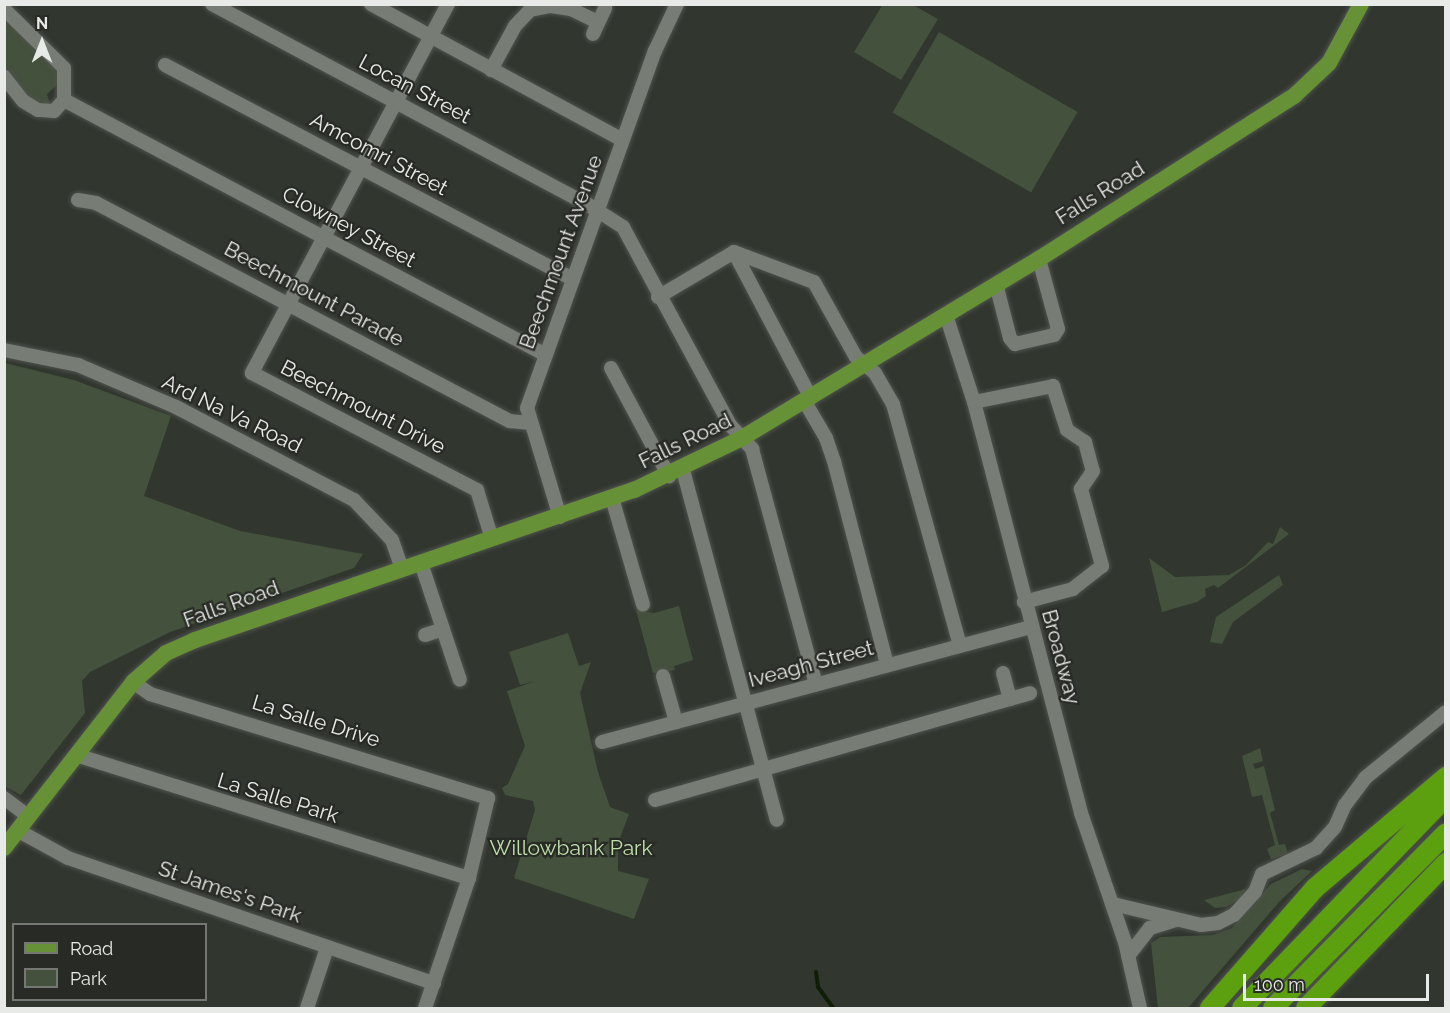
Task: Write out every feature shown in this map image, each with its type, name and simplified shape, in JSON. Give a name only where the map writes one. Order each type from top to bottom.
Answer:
[{"type":"highway","points":[[1210,1008],[1315,888],[1446,777]]},
{"type":"highway","points":[[1242,1008],[1446,798]]},
{"type":"highway","points":[[1273,1008],[1446,834]]},
{"type":"highway","points":[[1306,1008],[1446,863]]},
{"type":"main road","name":"Falls Road","points":[[4,848],[133,682],[176,647],[612,498],[676,473],[742,438],[1039,259],[1294,96],[1329,63],[1361,4]]},
{"type":"street","name":"Locan Street","points":[[212,4],[623,227],[658,297],[730,425],[752,451],[816,684]]},
{"type":"street","points":[[371,4],[623,140]]},
{"type":"street","points":[[287,303],[448,4]]},
{"type":"street","name":"Beechmount Avenue","points":[[560,516],[527,408],[655,51],[677,4]]},
{"type":"street","points":[[491,70],[515,26],[530,10],[551,6],[571,9],[595,28],[604,8]]},
{"type":"street","points":[[4,9],[64,68],[64,100],[54,111],[38,110],[23,101],[4,77]]},
{"type":"street","name":"Amcomri Street","points":[[165,65],[573,279]]},
{"type":"street","name":"Clowney Street","points":[[64,100],[546,355]]},
{"type":"street","name":"Beechmount Parade","points":[[78,200],[96,203],[510,421],[530,423]]},
{"type":"street","points":[[658,297],[734,252]]},
{"type":"street","points":[[734,252],[814,282],[856,357],[866,364],[893,404],[960,646]]},
{"type":"street","points":[[734,252],[826,438],[887,665]]},
{"type":"street","points":[[996,284],[1010,338],[1016,344],[1054,335],[1058,329],[1039,259]]},
{"type":"street","name":"Beechmount Drive","points":[[287,303],[252,373],[477,490],[492,539]]},
{"type":"street","name":"Broadway","points":[[946,315],[974,402],[1024,602],[1098,873],[1113,904],[1140,1008]]},
{"type":"street","name":"Ard Na Va Road","points":[[4,350],[78,365],[165,403],[354,500],[392,540],[402,569]]},
{"type":"street","points":[[612,368],[676,473],[746,704],[777,820]]},
{"type":"street","points":[[974,402],[1053,386],[1067,430],[1085,442],[1093,471],[1081,489],[1102,566],[1073,589],[1024,602]]},
{"type":"street","points":[[612,498],[643,605]]},
{"type":"street","points":[[421,563],[460,681]]},
{"type":"street","name":"Iveagh Street","points":[[602,742],[1031,627]]},
{"type":"street","points":[[424,635],[443,629]]},
{"type":"street","points":[[1003,673],[1010,699]]},
{"type":"street","points":[[663,676],[676,722]]},
{"type":"street","name":"La Salle Drive","points":[[133,682],[150,694],[488,798],[469,878]]},
{"type":"street","points":[[655,800],[1030,693]]},
{"type":"street","points":[[1113,904],[1201,924],[1218,923],[1233,915],[1255,892],[1262,874],[1316,848],[1335,827],[1345,805],[1365,778],[1446,712]]},
{"type":"street","name":"La Salle Park","points":[[76,754],[469,878]]},
{"type":"street","points":[[4,798],[28,816]]},
{"type":"street","name":"St James's Park","points":[[17,830],[68,858],[434,983]]},
{"type":"street","points":[[425,1008],[469,878]]},
{"type":"street","points":[[1128,956],[1150,928],[1176,920]]},
{"type":"street","points":[[307,1008],[327,948]]},
{"type":"green space","points":[[883,4],[913,5],[938,19],[901,80],[854,52]]},
{"type":"green space","points":[[4,15],[60,73],[58,84],[47,94],[50,105],[30,98],[5,67]]},
{"type":"green space","points":[[939,32],[1078,112],[1031,193],[892,113]]},
{"type":"green space","points":[[5,363],[74,380],[171,416],[144,496],[240,531],[363,554],[354,568],[170,632],[90,672],[82,681],[85,713],[21,795],[4,786]]},
{"type":"green space","points":[[1280,527],[1289,534],[1218,588],[1214,585],[1205,589],[1206,596],[1197,602],[1162,612],[1149,558],[1175,577],[1229,575],[1246,565],[1268,542],[1273,544]]},
{"type":"green space","points":[[1279,575],[1283,585],[1233,622],[1222,644],[1210,642],[1216,617]]},
{"type":"green space","points":[[679,606],[693,660],[674,666],[675,670],[653,673],[636,610],[654,613]]},
{"type":"green space","name":"Willowbank Park","points":[[568,633],[579,666],[591,662],[580,693],[598,772],[610,807],[629,814],[618,843],[618,871],[649,879],[634,919],[514,878],[535,810],[533,801],[505,795],[502,788],[508,784],[525,746],[507,691],[535,681],[520,685],[509,652]]},
{"type":"green space","points":[[1260,748],[1263,761],[1253,764],[1255,769],[1264,766],[1275,810],[1270,813],[1279,845],[1285,844],[1288,854],[1271,859],[1267,849],[1275,845],[1262,795],[1252,797],[1242,756]]},
{"type":"green space","points":[[1302,869],[1312,871],[1280,901],[1188,1008],[1158,1008],[1151,943],[1160,937],[1213,935],[1232,928],[1271,884]]},
{"type":"green space","points":[[1246,889],[1240,899],[1226,907],[1215,908],[1204,900]]},
{"type":"waterway","points":[[816,972],[818,987],[833,1008]]}]
